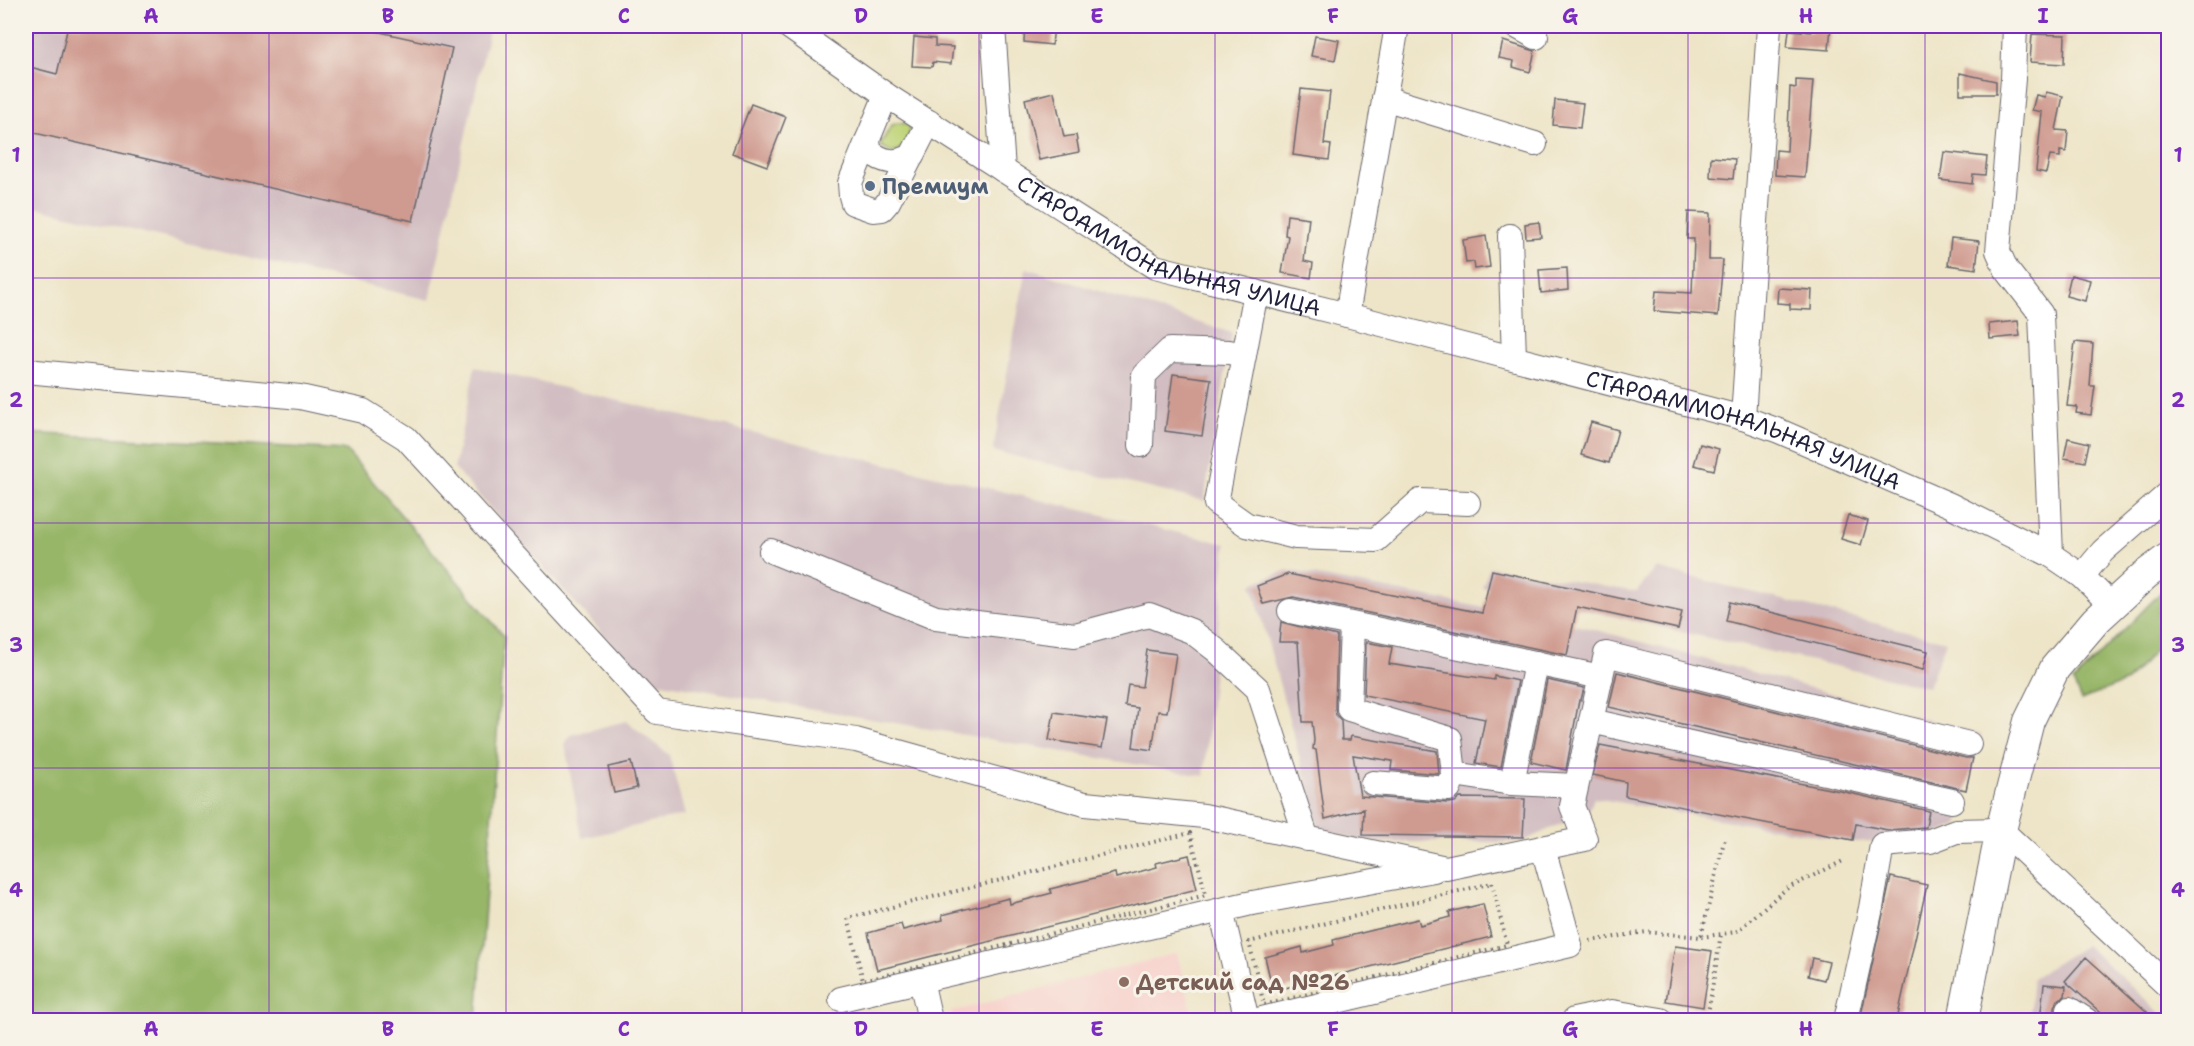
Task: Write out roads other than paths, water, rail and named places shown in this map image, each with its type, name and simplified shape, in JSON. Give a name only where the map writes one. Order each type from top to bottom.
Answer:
[{"type":"main road","points":[[1964,1020],[2001,830],[2029,721],[2055,668],[2096,620],[2145,575],[2169,558]]},
{"type":"street","name":"СТАРОАММОНАЛЬНАЯ УЛИЦА","points":[[788,26],[886,95],[1155,267],[1743,418],[1779,431],[1950,505],[2051,555],[2082,576],[2112,606]]},
{"type":"street","points":[[993,26],[1003,170]]},
{"type":"street","name":"СТАРОАММОНАЛЬНАЯ УЛИЦА","points":[[1347,315],[1397,26]]},
{"type":"street","points":[[1743,418],[1769,26]]},
{"type":"street","points":[[2015,26],[2013,79],[1998,250],[2006,269],[2041,314],[2051,555]]},
{"type":"street","points":[[886,95],[850,183],[853,203],[864,208],[882,209],[888,202],[929,122]]},
{"type":"street","points":[[1384,98],[1535,144]]},
{"type":"street","points":[[868,139],[869,152],[879,159],[892,163],[912,156]]},
{"type":"street","points":[[1510,236],[1514,358]]},
{"type":"street","points":[[1256,292],[1216,503],[1247,525],[1296,537],[1376,540],[1420,501],[1468,503]]},
{"type":"street","points":[[1140,445],[1144,375],[1170,350],[1229,352],[1244,356]]},
{"type":"street","points":[[26,371],[300,397],[363,411],[406,438],[657,712],[856,740],[1085,804],[1204,816],[1446,868]]},
{"type":"street","points":[[2082,576],[2103,551],[2169,494]]},
{"type":"street","points":[[771,551],[936,618],[1075,635],[1149,615],[1191,631],[1216,650],[1258,689],[1307,839]]},
{"type":"street","points":[[1290,611],[1601,677]]},
{"type":"street","points":[[1352,625],[1349,709],[1450,739],[1454,774],[1449,789],[1373,783]]},
{"type":"street","points":[[841,999],[1213,903],[1446,868],[1585,839],[1572,806],[1606,654],[1969,744]]},
{"type":"street","points":[[1512,783],[1536,663]]},
{"type":"street","points":[[1591,721],[1952,801]]},
{"type":"street","points":[[1454,774],[1512,783],[1576,786]]},
{"type":"street","points":[[1846,1020],[1871,908],[1882,845],[1930,842],[1956,831],[2001,830],[2169,986]]},
{"type":"street","points":[[1213,903],[1256,1015],[1569,945],[1542,848]]},
{"type":"street","points":[[921,980],[930,1020]]},
{"type":"street","points":[[2068,1020],[2069,1009],[2086,1020]]},
{"type":"street","points":[[1574,1020],[1612,1012],[1661,1020]]},
{"type":"place","name":"Премиум","points":[[870,186]]},
{"type":"place","name":"Детский сад №26","points":[[1124,982]]}]
